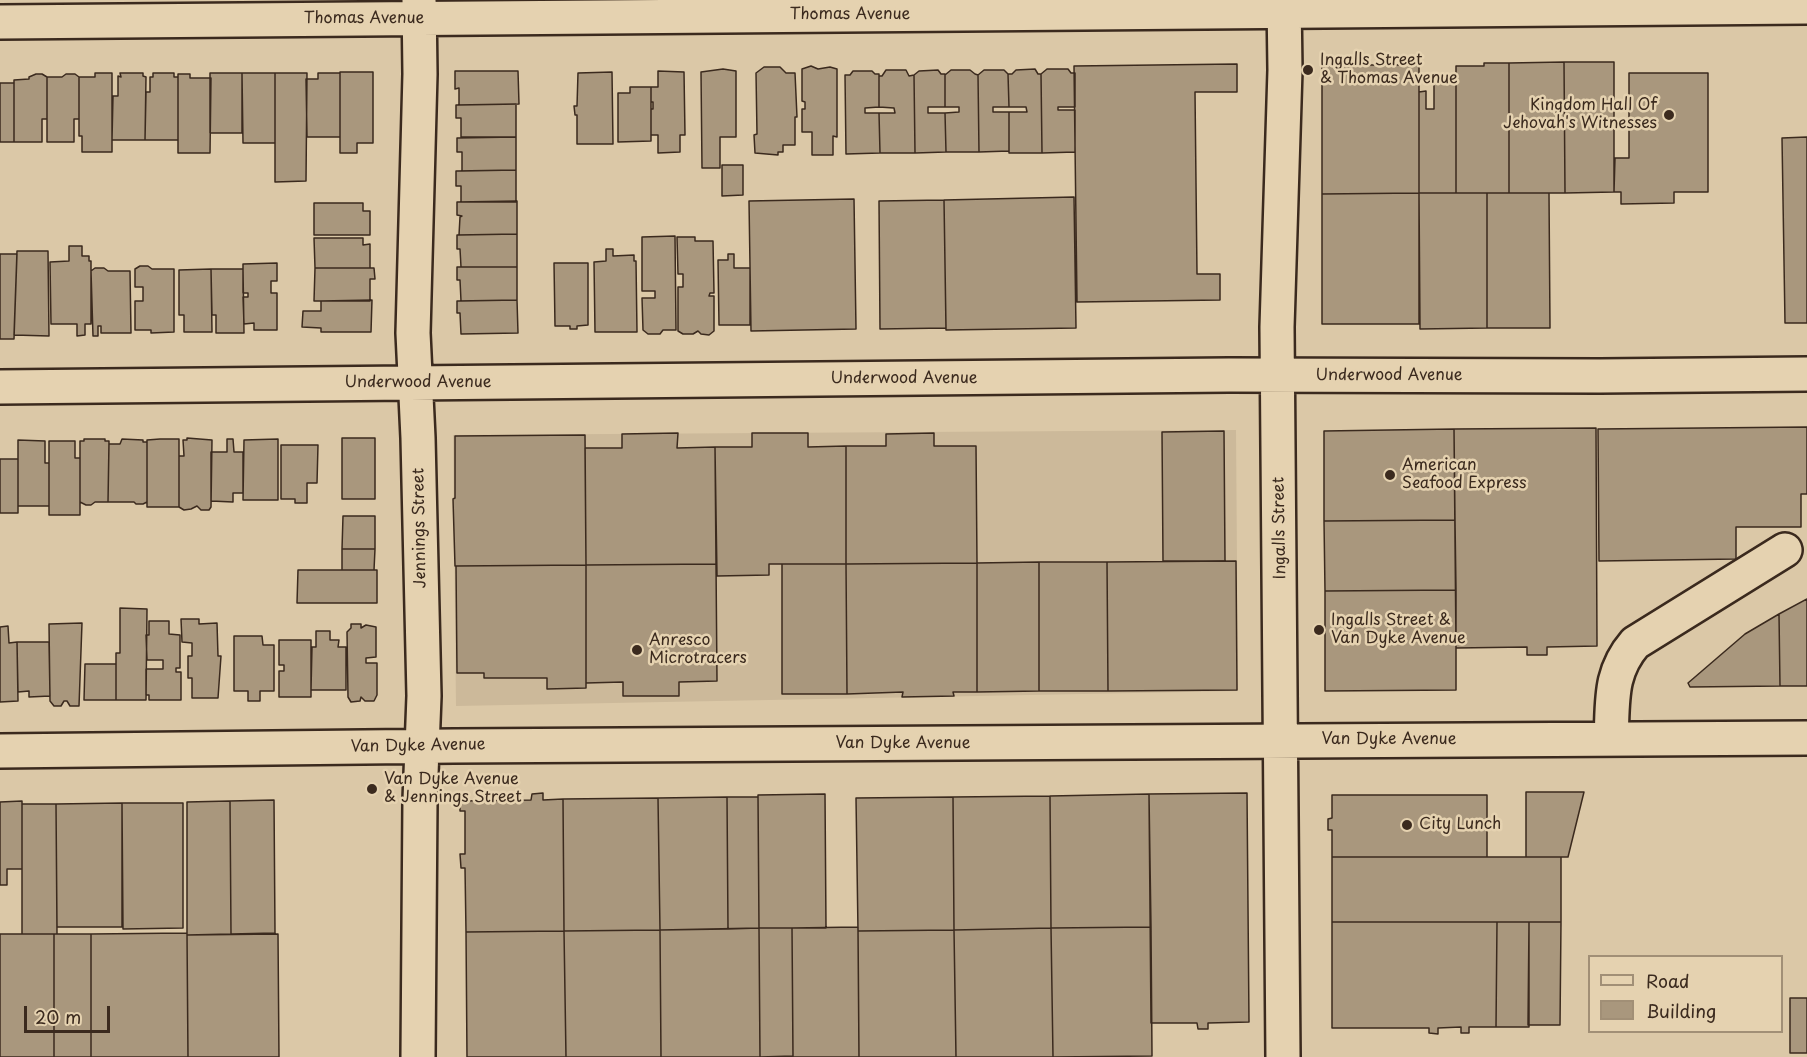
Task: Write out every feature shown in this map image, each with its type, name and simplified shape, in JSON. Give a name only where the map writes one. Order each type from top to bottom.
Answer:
[{"type":"street","name":"Ingalls Street","points":[[1283,1057],[1277,327],[1285,6]]},
{"type":"street","name":"Thomas Avenue","points":[[0,22],[419,9],[1807,7]]},
{"type":"street","name":"Jennings Street","points":[[418,1057],[424,696],[413,333],[420,74],[419,9]]},
{"type":"street","name":"Underwood Avenue","points":[[0,387],[1278,376],[1807,374]]},
{"type":"street","points":[[1611,739],[1617,670],[1635,644],[1785,550]]},
{"type":"street","name":"Van Dyke Avenue","points":[[0,751],[422,746],[1807,738]]},
{"type":"shaded area","points":[[1236,430],[1238,691],[456,706],[453,435]]},
{"type":"building","points":[[1564,62],[1614,62],[1614,192],[1565,193]]},
{"type":"building","points":[[1564,62],[1565,193],[1509,193],[1509,63]]},
{"type":"building","points":[[1484,63],[1509,63],[1509,193],[1456,193],[1456,66],[1484,66]]},
{"type":"building","points":[[1237,64],[1237,92],[1195,92],[1197,274],[1220,274],[1220,300],[1077,302],[1074,66]]},
{"type":"building","points":[[1322,65],[1419,65],[1419,193],[1322,194]]},
{"type":"building","points":[[811,66],[818,69],[830,67],[837,69],[837,137],[833,136],[833,155],[812,155],[812,132],[802,132],[802,109],[805,109],[805,102],[802,101],[802,69]]},
{"type":"building","points":[[764,67],[780,67],[786,73],[795,73],[797,117],[795,117],[795,145],[783,145],[783,152],[778,152],[778,155],[755,153],[756,73]]},
{"type":"building","points":[[723,69],[736,71],[736,137],[720,137],[720,168],[702,168],[701,72]]},
{"type":"building","points":[[1035,69],[1038,74],[1041,74],[1042,153],[1009,153],[1009,112],[1027,112],[1026,107],[1009,107],[1008,74],[1016,70]]},
{"type":"building","points":[[1047,69],[1068,69],[1071,73],[1075,73],[1075,107],[1058,107],[1058,110],[1075,110],[1075,152],[1042,153],[1041,74]]},
{"type":"building","points":[[886,70],[906,70],[909,76],[914,75],[915,153],[880,153],[879,113],[895,113],[894,108],[879,107],[879,76],[882,76]]},
{"type":"building","points":[[938,70],[941,74],[945,74],[945,107],[928,107],[928,113],[945,113],[946,152],[915,153],[914,75],[919,71]]},
{"type":"building","points":[[951,70],[970,70],[978,75],[979,152],[946,152],[945,113],[959,112],[959,107],[945,107],[945,75]]},
{"type":"building","points":[[984,70],[1004,70],[1008,74],[1009,107],[993,107],[993,112],[1009,112],[1009,151],[979,152],[978,75]]},
{"type":"building","points":[[455,71],[518,71],[519,104],[459,105],[459,88],[455,89]]},
{"type":"building","points":[[658,71],[684,72],[685,135],[680,135],[680,152],[658,153],[658,135],[651,135],[653,102],[651,102],[651,87],[658,87]]},
{"type":"building","points":[[853,71],[872,71],[879,74],[879,107],[865,108],[865,113],[879,113],[880,153],[846,154],[845,75],[850,75]]},
{"type":"building","points":[[340,72],[373,72],[373,143],[357,143],[357,153],[340,153]]},
{"type":"building","points":[[612,72],[613,144],[577,144],[577,115],[575,115],[574,106],[577,106],[578,73]]},
{"type":"building","points":[[95,73],[112,73],[112,152],[82,152],[82,136],[79,136],[79,77],[95,77]]},
{"type":"building","points":[[120,73],[143,73],[146,77],[145,140],[112,140],[113,96],[118,96]]},
{"type":"building","points":[[153,73],[174,73],[174,77],[178,77],[178,140],[145,140],[146,92],[150,92],[150,77],[153,77]]},
{"type":"building","points":[[210,73],[242,73],[242,133],[210,133]]},
{"type":"building","points":[[242,73],[275,73],[275,143],[243,143]]},
{"type":"building","points":[[275,73],[307,73],[306,181],[275,182]]},
{"type":"building","points":[[318,73],[340,73],[340,137],[307,137],[306,79],[318,79]]},
{"type":"building","name":"Kingdom Hall Of Jehovah's Witnesses","points":[[1629,73],[1708,73],[1708,192],[1674,192],[1674,203],[1621,204],[1621,192],[1614,192],[1615,158],[1629,158]]},
{"type":"building","points":[[36,74],[47,77],[47,119],[42,119],[42,142],[14,142],[14,80],[29,79]]},
{"type":"building","points":[[66,74],[75,74],[79,77],[79,119],[74,119],[74,142],[47,142],[47,77],[62,77]]},
{"type":"building","points":[[178,74],[190,74],[190,78],[211,78],[210,153],[178,153]]},
{"type":"building","points":[[1456,81],[1456,193],[1419,193],[1419,92],[1426,91],[1426,109],[1434,109],[1434,82]]},
{"type":"building","points":[[0,83],[14,83],[14,142],[0,142]]},
{"type":"building","points":[[630,87],[651,87],[651,141],[618,142],[618,93],[630,93]]},
{"type":"building","points":[[516,104],[516,137],[461,137],[461,118],[456,118],[456,105]]},
{"type":"building","points":[[516,137],[516,170],[462,171],[462,152],[457,152],[457,138]]},
{"type":"building","points":[[1807,137],[1807,323],[1785,323],[1782,138]]},
{"type":"building","points":[[722,165],[743,165],[743,195],[722,196]]},
{"type":"building","points":[[516,170],[516,202],[461,202],[461,186],[456,186],[456,171]]},
{"type":"building","points":[[1419,193],[1419,324],[1322,324],[1322,194]]},
{"type":"building","points":[[1419,193],[1487,193],[1487,328],[1420,329]]},
{"type":"building","points":[[1487,193],[1549,193],[1550,328],[1487,328]]},
{"type":"building","points":[[1074,197],[1076,328],[946,330],[944,200]]},
{"type":"building","points":[[854,199],[856,329],[751,331],[749,201]]},
{"type":"building","points":[[944,200],[946,328],[880,329],[879,201]]},
{"type":"building","points":[[517,201],[517,234],[459,235],[460,217],[462,216],[457,215],[457,202]]},
{"type":"building","points":[[314,203],[363,203],[363,211],[370,211],[370,235],[314,235]]},
{"type":"building","points":[[517,234],[517,267],[461,267],[457,235]]},
{"type":"building","points":[[675,236],[676,330],[663,330],[660,334],[648,334],[643,330],[642,298],[655,298],[655,291],[642,291],[642,237]]},
{"type":"building","points":[[677,237],[695,237],[695,241],[713,241],[714,293],[710,293],[709,296],[714,296],[714,331],[709,335],[698,331],[693,334],[683,334],[678,331],[678,287],[683,287],[683,274],[678,274]]},
{"type":"building","points":[[314,238],[363,238],[363,245],[370,244],[370,268],[315,268]]},
{"type":"building","points":[[69,246],[82,246],[82,256],[89,256],[89,261],[91,261],[91,324],[85,324],[85,335],[77,336],[77,324],[51,324],[50,262],[69,261]]},
{"type":"building","points":[[606,249],[613,249],[613,256],[634,255],[637,332],[595,332],[594,262],[606,261]]},
{"type":"building","points":[[17,251],[48,251],[49,336],[14,335]]},
{"type":"building","points":[[0,254],[17,254],[14,339],[0,339]]},
{"type":"building","points":[[728,254],[734,254],[734,268],[750,268],[750,325],[719,325],[718,260],[728,260]]},
{"type":"building","points":[[277,263],[277,281],[271,281],[271,293],[277,293],[277,330],[254,330],[254,323],[244,324],[243,297],[248,297],[248,293],[243,293],[243,264]]},
{"type":"building","points":[[554,263],[588,263],[588,325],[577,326],[577,329],[570,329],[570,326],[555,326]]},
{"type":"building","points":[[148,266],[152,269],[174,269],[174,332],[151,333],[151,330],[135,330],[135,301],[143,301],[143,287],[135,287],[135,269]]},
{"type":"building","points":[[457,267],[517,267],[517,300],[461,301]]},
{"type":"building","points":[[95,268],[104,268],[108,271],[130,271],[131,333],[101,333],[101,326],[98,326],[98,336],[93,336],[91,271]]},
{"type":"building","points":[[315,268],[374,268],[375,279],[370,279],[370,301],[314,301]]},
{"type":"building","points":[[211,269],[212,332],[184,332],[184,315],[179,315],[179,270]]},
{"type":"building","points":[[211,269],[243,269],[244,333],[216,333],[216,315],[212,315]]},
{"type":"building","points":[[372,300],[371,332],[321,332],[321,328],[302,327],[303,311],[321,311],[321,301]]},
{"type":"building","points":[[517,300],[518,333],[461,334],[457,301]]},
{"type":"building","points":[[1807,427],[1807,494],[1801,494],[1801,527],[1736,527],[1736,559],[1599,561],[1598,429]]},
{"type":"building","points":[[1596,428],[1597,646],[1547,647],[1547,655],[1527,655],[1527,647],[1456,648],[1454,429]]},
{"type":"building","name":"American Seafood Express","points":[[1454,429],[1455,520],[1324,521],[1324,431]]},
{"type":"building","points":[[1224,431],[1225,561],[1163,561],[1162,432]]},
{"type":"building","points":[[678,433],[677,448],[715,447],[716,564],[586,565],[585,448],[622,448],[622,434]]},
{"type":"building","points":[[752,433],[808,433],[808,447],[846,446],[846,564],[769,564],[769,575],[717,576],[715,447],[752,447]]},
{"type":"building","points":[[934,433],[934,446],[976,446],[977,563],[846,564],[846,446],[886,446],[886,434]]},
{"type":"building","points":[[585,435],[586,565],[455,566],[453,499],[455,498],[455,436]]},
{"type":"building","points":[[187,438],[212,440],[211,507],[209,510],[201,510],[197,506],[184,510],[179,507],[179,456],[184,456],[183,440]]},
{"type":"building","points":[[342,438],[375,438],[375,499],[342,499]]},
{"type":"building","points":[[84,439],[109,441],[108,502],[86,505],[80,502],[80,441]]},
{"type":"building","points":[[122,439],[147,442],[147,502],[143,504],[108,502],[109,444],[120,444]]},
{"type":"building","points":[[179,439],[179,507],[147,507],[147,440]]},
{"type":"building","points":[[227,439],[233,439],[234,452],[243,452],[243,493],[233,493],[233,502],[211,501],[211,452],[227,452]]},
{"type":"building","points":[[278,439],[278,500],[243,500],[244,440]]},
{"type":"building","points":[[18,440],[45,441],[45,463],[49,463],[49,506],[18,506]]},
{"type":"building","points":[[49,441],[75,441],[75,458],[80,458],[80,515],[49,515]]},
{"type":"building","points":[[281,445],[318,445],[317,483],[307,483],[307,503],[295,503],[295,499],[281,499]]},
{"type":"building","points":[[0,459],[18,459],[18,513],[0,513]]},
{"type":"building","points":[[343,516],[375,516],[375,549],[342,549]]},
{"type":"building","points":[[1455,520],[1456,590],[1325,591],[1324,521]]},
{"type":"building","points":[[342,549],[375,549],[374,570],[342,570]]},
{"type":"building","points":[[1236,561],[1237,690],[1108,691],[1107,562]]},
{"type":"building","points":[[1039,562],[1107,562],[1108,691],[1039,691]]},
{"type":"building","points":[[1039,562],[1039,691],[977,692],[977,563]]},
{"type":"building","points":[[977,563],[977,692],[953,692],[954,696],[902,697],[903,692],[847,694],[846,564]]},
{"type":"building","points":[[716,564],[717,681],[679,682],[679,696],[623,696],[623,682],[586,683],[586,565]]},
{"type":"building","points":[[782,564],[846,564],[847,694],[782,694]]},
{"type":"building","points":[[586,565],[586,688],[547,689],[547,678],[484,678],[484,673],[457,673],[456,566]]},
{"type":"building","points":[[298,570],[377,570],[377,603],[297,603]]},
{"type":"building","points":[[1456,590],[1456,690],[1325,691],[1325,591]]},
{"type":"building","points":[[1807,599],[1807,686],[1780,686],[1779,614]]},
{"type":"building","points":[[120,608],[147,609],[146,700],[116,700],[116,653],[120,653]]},
{"type":"building","points":[[1779,614],[1780,686],[1690,687],[1688,683],[1745,634]]},
{"type":"building","points":[[181,619],[199,619],[199,624],[217,623],[218,656],[221,656],[218,698],[192,698],[192,678],[188,678],[188,656],[192,656],[192,643],[182,642]]},
{"type":"building","points":[[149,621],[169,621],[169,634],[180,635],[180,668],[176,668],[176,672],[181,672],[181,700],[149,700],[149,695],[146,695],[146,669],[163,669],[163,660],[147,660],[146,635],[149,635]]},
{"type":"building","points":[[82,623],[79,706],[70,706],[67,701],[64,701],[61,706],[54,706],[50,701],[49,624]]},
{"type":"building","points":[[351,624],[361,624],[361,628],[366,625],[376,627],[376,657],[366,658],[366,663],[377,663],[377,695],[374,701],[365,701],[361,697],[360,701],[351,702],[348,697],[347,632]]},
{"type":"building","points":[[8,626],[9,643],[17,642],[18,701],[0,702],[0,627]]},
{"type":"building","points":[[316,631],[330,631],[330,640],[339,640],[338,647],[346,647],[346,690],[311,690],[312,647],[316,647]]},
{"type":"building","points":[[234,636],[262,636],[263,645],[274,645],[274,691],[260,691],[260,701],[248,701],[248,691],[234,691]]},
{"type":"building","points":[[279,640],[311,640],[311,697],[279,697],[279,671],[284,671],[284,665],[279,665]]},
{"type":"building","points":[[17,642],[49,642],[50,696],[29,697],[29,691],[18,692]]},
{"type":"building","points":[[85,664],[116,664],[116,700],[84,700]]},
{"type":"building","points":[[1526,792],[1584,792],[1568,857],[1526,857]]},
{"type":"building","points":[[543,793],[543,800],[563,799],[564,931],[466,932],[465,868],[461,868],[460,854],[465,854],[465,811],[460,811],[460,801],[531,800],[532,794]]},
{"type":"building","points":[[1247,793],[1249,1022],[1208,1023],[1208,1029],[1198,1029],[1197,1023],[1151,1023],[1149,794]]},
{"type":"building","points":[[825,794],[826,928],[759,928],[758,795]]},
{"type":"building","points":[[1149,794],[1151,927],[1051,928],[1050,796]]},
{"type":"building","name":"City Lunch","points":[[1332,795],[1487,795],[1487,857],[1332,857],[1332,830],[1328,830],[1328,819],[1332,818]]},
{"type":"building","points":[[1050,796],[1051,928],[954,930],[953,797]]},
{"type":"building","points":[[727,797],[728,929],[660,930],[658,798]]},
{"type":"building","points":[[727,797],[758,797],[759,928],[728,929]]},
{"type":"building","points":[[953,797],[954,930],[858,931],[856,798]]},
{"type":"building","points":[[658,798],[660,930],[564,931],[563,799]]},
{"type":"building","points":[[274,800],[275,933],[231,934],[230,801]]},
{"type":"building","points":[[22,801],[22,869],[7,869],[7,885],[0,885],[0,802]]},
{"type":"building","points":[[230,801],[231,934],[187,935],[187,802]]},
{"type":"building","points":[[122,803],[122,927],[57,927],[56,804]]},
{"type":"building","points":[[122,803],[183,803],[183,928],[123,929]]},
{"type":"building","points":[[22,804],[56,804],[57,934],[22,934]]},
{"type":"building","points":[[1332,857],[1561,857],[1561,922],[1332,922]]},
{"type":"building","points":[[1332,922],[1497,922],[1496,1027],[1469,1027],[1469,1033],[1461,1033],[1461,1027],[1438,1028],[1438,1034],[1429,1033],[1429,1028],[1332,1028]]},
{"type":"building","points":[[1497,922],[1529,922],[1529,1027],[1496,1027]]},
{"type":"building","points":[[1529,922],[1561,922],[1560,1025],[1528,1025]]},
{"type":"building","points":[[858,927],[859,1057],[793,1057],[792,928]]},
{"type":"building","points":[[1151,927],[1152,1056],[1053,1057],[1051,928]]},
{"type":"building","points":[[759,928],[792,928],[793,1056],[760,1057]]},
{"type":"building","points":[[759,928],[760,1057],[661,1057],[660,930]]},
{"type":"building","points":[[1051,928],[1053,1057],[956,1057],[954,930]]},
{"type":"building","points":[[660,930],[661,1057],[566,1057],[564,931]]},
{"type":"building","points":[[954,930],[956,1057],[859,1057],[858,931]]},
{"type":"building","points":[[564,931],[566,1057],[467,1057],[466,932]]},
{"type":"building","points":[[187,933],[188,1057],[91,1057],[91,934]]},
{"type":"building","points":[[0,934],[54,934],[54,1057],[0,1057]]},
{"type":"building","points":[[54,934],[91,934],[91,1057],[54,1057]]},
{"type":"building","points":[[278,934],[279,1057],[188,1057],[187,935]]},
{"type":"building","points":[[1790,998],[1807,998],[1807,1053],[1790,1053]]},
{"type":"place","name":"Ingalls Street & Thomas Avenue","points":[[1308,70]]},
{"type":"place","name":"Kingdom Hall Of Jehovah's Witnesses","points":[[1669,115]]},
{"type":"place","name":"American Seafood Express","points":[[1390,475]]},
{"type":"place","name":"Ingalls Street & Van Dyke Avenue","points":[[1319,630]]},
{"type":"place","name":"Anresco Microtracers","points":[[637,650]]},
{"type":"place","name":"Van Dyke Avenue & Jennings Street","points":[[372,789]]},
{"type":"place","name":"City Lunch","points":[[1407,825]]}]
